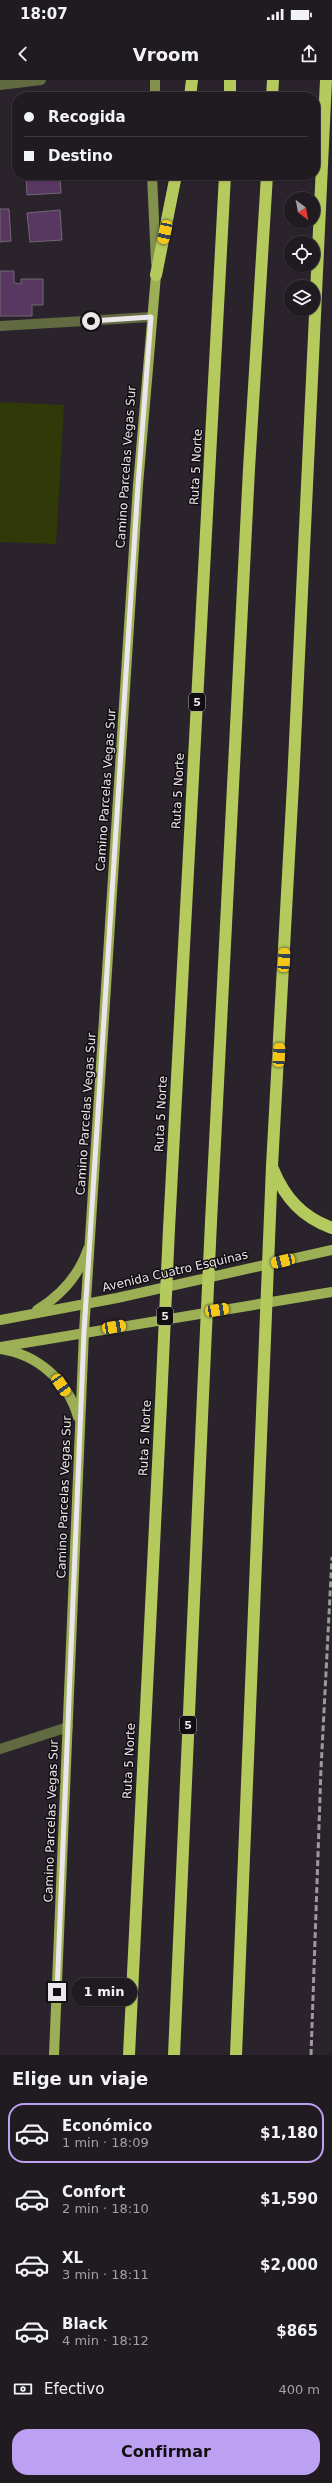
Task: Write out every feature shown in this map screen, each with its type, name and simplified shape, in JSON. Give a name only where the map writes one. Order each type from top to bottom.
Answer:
[{"type":"highway","points":[[191,92],[192,80]]},
{"type":"highway","points":[[230,80],[230,92]]},
{"type":"highway","points":[[272,92],[273,80]]},
{"type":"highway","points":[[236,2055],[272,1166],[293,776],[326,80]]},
{"type":"highway","points":[[156,275],[175,180]]},
{"type":"highway","name":"Ruta 5 Norte","points":[[129,2055],[168,1229],[225,180]]},
{"type":"highway","name":"5","points":[[174,2055],[211,1222],[249,469],[267,180]]},
{"type":"highway","points":[[272,1166],[281,1187],[290,1201],[310,1218],[332,1228]]},
{"type":"main road","name":"Camino Parcelas Vegas Sur","points":[[54,2055],[84,1332],[87,1304],[138,485],[151,317],[156,275]]},
{"type":"main road","points":[[31,1314],[50,1302],[69,1283],[78,1270],[91,1239]]},
{"type":"main road","name":"Avenida Cuatro Esquinas","points":[[0,1320],[87,1304],[332,1250]]},
{"type":"main road","points":[[0,1348],[267,1301],[332,1292]]},
{"type":"main road","points":[[0,1348],[24,1355],[54,1374],[75,1406],[80,1424]]},
{"type":"street","points":[[0,85],[41,80]]},
{"type":"street","points":[[154,92],[155,80]]},
{"type":"street","name":"Camino Parcelas Vegas Sur","points":[[152,180],[156,275]]},
{"type":"street","points":[[0,326],[151,317]]},
{"type":"street","points":[[0,1749],[68,1727]]},
{"type":"green space","points":[[0,402],[64,405],[56,544],[0,542]]},
{"type":"building","points":[[26,180],[60,180],[61,193],[27,195]]},
{"type":"building","points":[[0,209],[9,209],[11,241],[0,242]]},
{"type":"building","points":[[60,210],[62,240],[30,242],[27,213]]},
{"type":"building","points":[[0,271],[14,271],[14,283],[21,284],[21,279],[43,279],[43,305],[32,305],[32,316],[0,316]]},
{"type":"railway","points":[[311,2055],[321,1769],[332,1557]]},
{"type":"route","points":[[57,1992],[84,1332],[89,1275],[138,485],[151,317],[91,321]]}]
